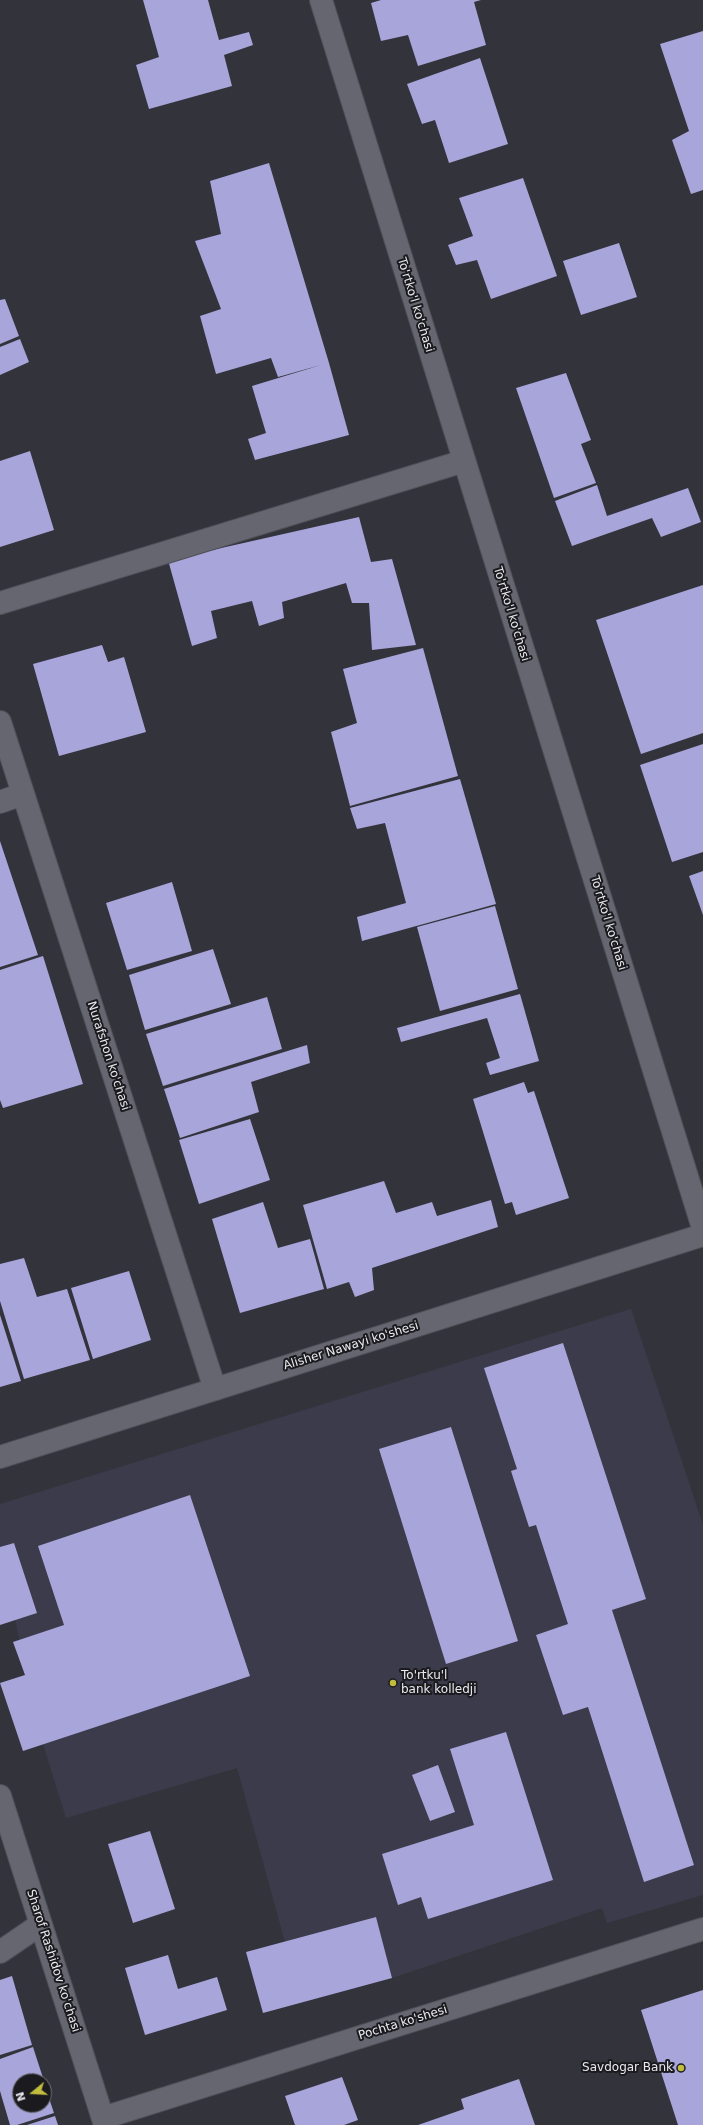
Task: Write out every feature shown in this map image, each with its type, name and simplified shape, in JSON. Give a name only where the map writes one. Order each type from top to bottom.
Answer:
[{"type":"street","name":"To'rtko'l ko'chasi","points":[[321,0],[703,1228]]},
{"type":"street","points":[[0,603],[464,461]]},
{"type":"street","name":"Nurafshon ko'chasi","points":[[0,722],[215,1389]]},
{"type":"street","points":[[0,802],[23,794]]},
{"type":"street","name":"Alisher Nawayi ko'shesi","points":[[0,1457],[703,1235]]},
{"type":"street","name":"Sharof Rashidov ko'chasi","points":[[0,1796],[104,2121]]},
{"type":"street","points":[[0,1952],[41,1924]]},
{"type":"street","name":"Pochta ko'shesi","points":[[104,2121],[703,1929]]},
{"type":"shaded area","name":"To'rtku'l bank kolledji","points":[[631,1309],[703,1525],[703,1895],[607,1923],[602,1908],[392,1978],[376,1917],[285,1942],[237,1768],[66,1818],[43,1744],[15,1620],[37,1613],[14,1543],[0,1547],[0,1504]]},
{"type":"building","points":[[143,0],[208,0],[219,40],[249,32],[253,45],[224,55],[232,86],[149,109],[136,65],[159,57]]},
{"type":"building","points":[[381,0],[481,0],[474,2],[486,45],[418,66],[408,35],[381,41],[371,3]]},
{"type":"building","points":[[703,31],[703,190],[691,194],[672,140],[689,131],[660,44]]},
{"type":"building","points":[[480,58],[508,144],[449,163],[435,120],[422,124],[407,84]]},
{"type":"building","points":[[269,163],[349,435],[255,460],[248,439],[266,433],[252,386],[321,365],[278,377],[271,358],[216,374],[200,316],[221,309],[195,241],[221,234],[210,181]]},
{"type":"building","points":[[523,178],[557,276],[491,299],[477,260],[456,265],[448,245],[473,236],[459,198]]},
{"type":"building","points":[[619,243],[637,297],[581,315],[563,261]]},
{"type":"building","points":[[5,299],[19,336],[0,344],[0,300]]},
{"type":"building","points":[[20,339],[29,362],[0,375],[0,347]]},
{"type":"building","points":[[566,373],[591,440],[581,444],[596,483],[554,498],[516,388]]},
{"type":"building","points":[[30,451],[54,530],[0,547],[0,461]]},
{"type":"building","points":[[597,485],[607,516],[688,488],[701,522],[661,537],[652,518],[572,546],[555,501]]},
{"type":"building","points":[[359,517],[371,562],[392,559],[416,645],[372,650],[369,603],[352,603],[346,583],[282,602],[284,618],[259,626],[252,601],[211,611],[217,638],[192,646],[168,560]]},
{"type":"building","points":[[703,585],[703,733],[641,754],[596,620]]},
{"type":"building","points":[[102,645],[108,662],[124,657],[146,732],[59,756],[33,664]]},
{"type":"building","points":[[423,648],[458,776],[350,806],[331,732],[357,723],[343,669]]},
{"type":"building","points":[[703,744],[703,852],[672,862],[640,765]]},
{"type":"building","points":[[460,779],[496,904],[362,941],[357,917],[406,903],[385,823],[357,829],[350,808]]},
{"type":"building","points":[[0,841],[38,955],[0,967]]},
{"type":"building","points":[[703,871],[703,915],[689,876]]},
{"type":"building","points":[[172,882],[192,951],[127,970],[106,903]]},
{"type":"building","points":[[495,906],[518,989],[440,1011],[417,927]]},
{"type":"building","points":[[213,949],[231,1004],[145,1030],[129,975]]},
{"type":"building","points":[[43,956],[83,1084],[3,1108],[0,1100],[0,970]]},
{"type":"building","points":[[520,994],[539,1061],[490,1075],[486,1063],[500,1058],[487,1018],[401,1042],[397,1028]]},
{"type":"building","points":[[267,997],[282,1049],[163,1086],[146,1034]]},
{"type":"building","points":[[307,1045],[310,1063],[251,1082],[259,1112],[180,1138],[164,1089]]},
{"type":"building","points":[[524,1082],[528,1093],[534,1091],[569,1198],[516,1215],[512,1202],[505,1204],[473,1099]]},
{"type":"building","points":[[250,1119],[270,1180],[199,1204],[179,1140]]},
{"type":"building","points":[[384,1181],[396,1213],[432,1202],[437,1216],[491,1200],[498,1227],[372,1268],[374,1290],[355,1297],[349,1282],[327,1289],[303,1205]]},
{"type":"building","points":[[263,1202],[278,1248],[310,1239],[324,1289],[240,1313],[212,1219]]},
{"type":"building","points":[[24,1258],[37,1297],[67,1289],[90,1360],[24,1379],[0,1301],[0,1264]]},
{"type":"building","points":[[129,1271],[151,1340],[93,1359],[71,1288]]},
{"type":"building","points":[[0,1315],[21,1381],[0,1387]]},
{"type":"building","points":[[563,1343],[646,1599],[612,1610],[694,1865],[644,1882],[588,1707],[563,1715],[536,1635],[568,1624],[536,1525],[529,1527],[511,1471],[517,1469],[484,1368]]},
{"type":"building","points":[[451,1427],[518,1641],[446,1664],[379,1449]]},
{"type":"building","points":[[190,1495],[250,1676],[23,1751],[0,1683],[25,1675],[13,1642],[64,1625],[38,1546]]},
{"type":"building","points":[[14,1543],[37,1613],[0,1625],[0,1547]]},
{"type":"building","points":[[506,1732],[553,1880],[428,1919],[421,1897],[398,1905],[382,1854],[474,1825],[450,1749]]},
{"type":"building","points":[[438,1765],[455,1812],[430,1821],[412,1775]]},
{"type":"building","points":[[150,1831],[175,1909],[133,1923],[108,1844]]},
{"type":"building","points":[[376,1917],[392,1978],[263,2013],[246,1952]]},
{"type":"building","points":[[168,1955],[178,1989],[217,1977],[227,2010],[145,2035],[125,1968]]},
{"type":"building","points":[[12,1976],[32,2045],[0,2055],[0,1980]]},
{"type":"building","name":"Savdogar Bank","points":[[703,1990],[703,2125],[678,2125],[641,2010]]},
{"type":"building","points":[[33,2047],[41,2073],[12,2073],[12,2113],[52,2113],[52,2107],[54,2113],[17,2125],[10,2125],[0,2091],[0,2059]]},
{"type":"building","points":[[342,2077],[358,2120],[344,2125],[295,2125],[285,2096]]},
{"type":"building","points":[[519,2079],[535,2125],[418,2125],[464,2109],[461,2099]]},
{"type":"building","points":[[55,2116],[58,2125],[27,2125]]},
{"type":"place","name":"To'rtku'l bank kolledji","points":[[393,1683]]},
{"type":"place","name":"Savdogar Bank","points":[[681,2068]]}]
